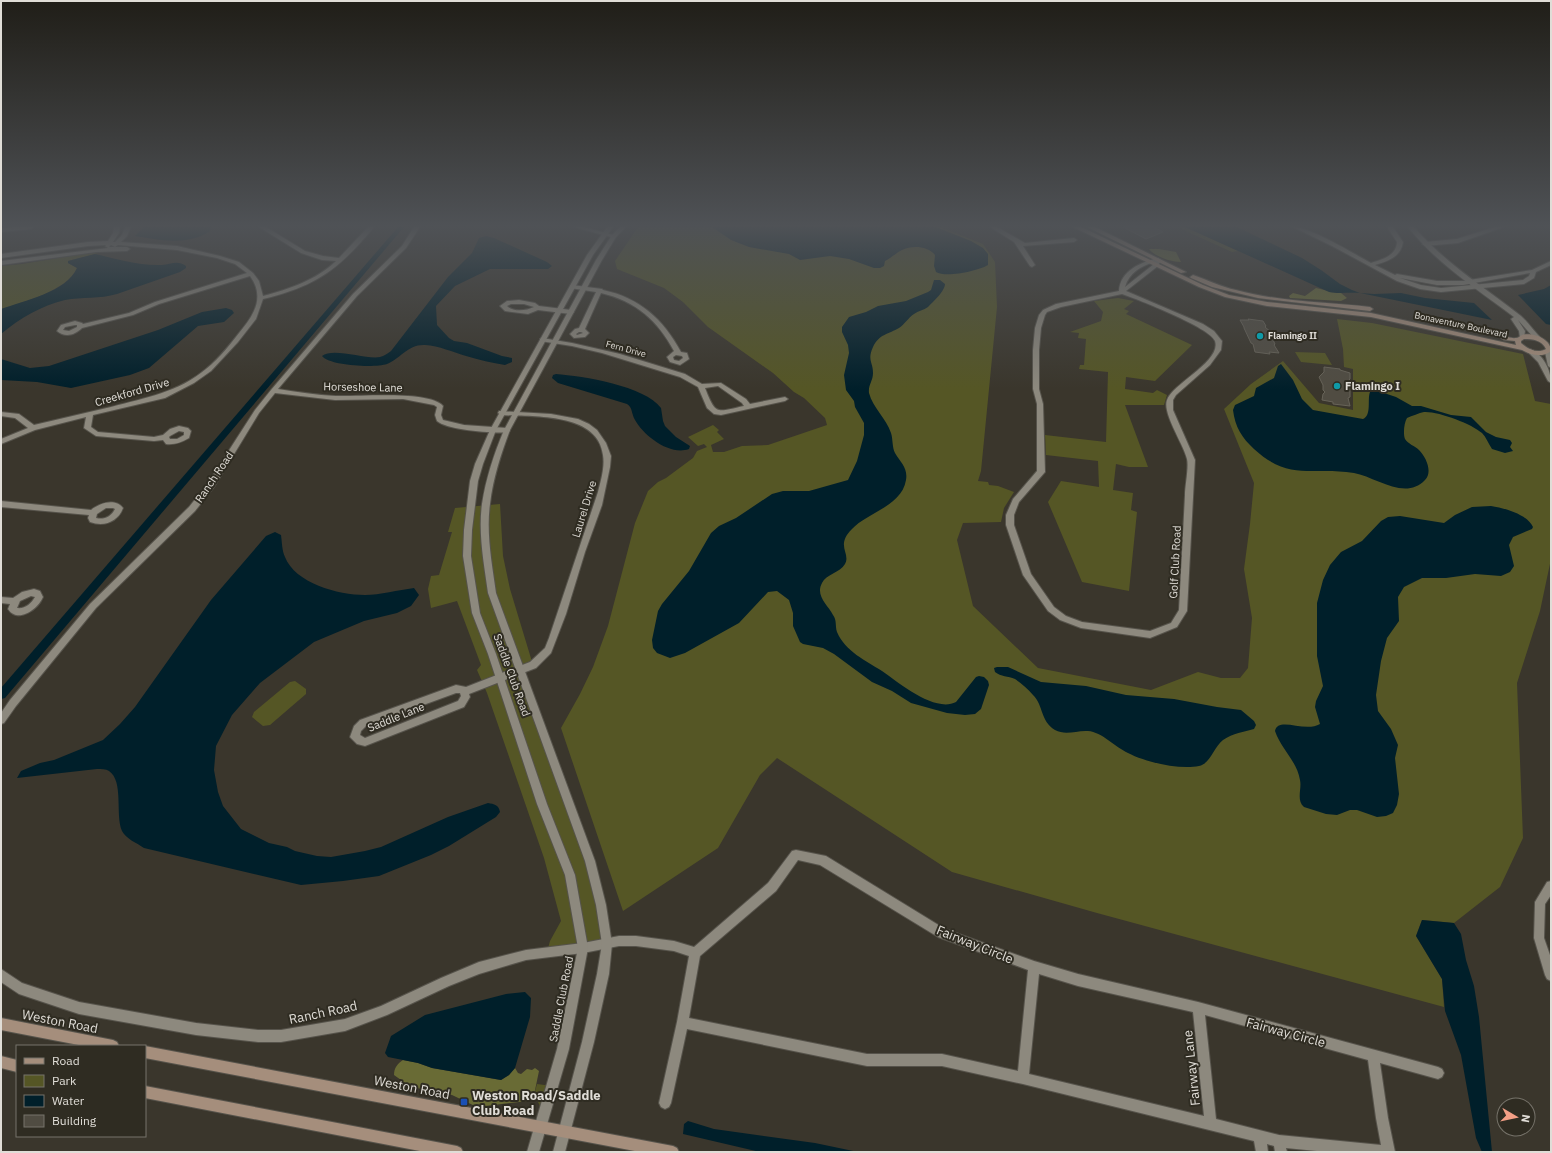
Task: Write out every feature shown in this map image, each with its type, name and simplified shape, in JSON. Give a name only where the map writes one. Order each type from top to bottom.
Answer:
[{"type":"main road","name":"Bonaventure Boulevard","points":[[1191,281],[1201,286],[1242,300],[1280,306],[1371,315],[1523,348],[1530,351]]},
{"type":"main road","name":"Bonaventure Boulevard","points":[[1204,281],[1246,295],[1278,300],[1371,309],[1498,337],[1532,338],[1547,346]]},
{"type":"main road","points":[[1520,338],[1518,343],[1523,348]]},
{"type":"main road","points":[[1530,351],[1541,354],[1547,346]]},
{"type":"main road","name":"Weston Road","points":[[1,1024],[108,1045]]},
{"type":"main road","name":"Weston Road","points":[[146,1052],[673,1152]]},
{"type":"main road","points":[[1,1062],[16,1066]]},
{"type":"main road","points":[[146,1092],[456,1152]]},
{"type":"street","points":[[80,327],[132,314],[157,303],[229,281]]},
{"type":"street","points":[[256,281],[261,298],[285,292],[311,281]]},
{"type":"street","name":"Ranch Road","points":[[1,720],[13,703],[93,606],[192,509],[211,485],[257,412],[273,391],[355,295],[369,281]]},
{"type":"street","name":"Saddle Club Road","points":[[533,1152],[563,1049],[577,983],[582,948],[577,909],[570,875],[542,804],[501,678],[476,613],[467,556],[470,503],[479,464],[493,430],[576,281]]},
{"type":"street","name":"Saddle Club Road","points":[[559,1152],[601,982],[606,944],[602,905],[590,861],[492,593],[487,559],[485,520],[486,504],[496,458],[507,430],[588,281]]},
{"type":"street","points":[[1122,292],[1121,286],[1124,281]]},
{"type":"street","points":[[1122,292],[1134,281]]},
{"type":"street","points":[[1402,281],[1432,289],[1464,288],[1526,281]]},
{"type":"street","points":[[1429,281],[1446,283],[1477,281]]},
{"type":"street","points":[[1471,282],[1520,319],[1547,346],[1551,366]]},
{"type":"street","points":[[572,287],[600,290],[650,312],[673,340],[678,352]]},
{"type":"street","points":[[581,330],[600,290]]},
{"type":"street","name":"Golf Club Road","points":[[1122,292],[1201,325],[1211,331],[1218,340],[1219,344],[1214,357],[1174,394],[1170,400],[1170,410],[1191,460],[1184,610],[1174,625],[1150,635],[1081,625],[1063,618],[1051,609],[1027,575],[1010,525],[1010,515],[1016,501],[1040,472],[1040,404],[1035,388],[1036,355],[1039,324],[1042,315],[1046,310],[1060,304],[1122,292]]},
{"type":"street","name":"Creekford Drive","points":[[1,442],[33,428],[163,396],[192,382],[209,370],[236,341],[252,319],[261,298]]},
{"type":"street","points":[[537,308],[533,304],[512,302],[503,306],[506,310],[528,312],[537,308],[571,312]]},
{"type":"street","points":[[1507,310],[1522,331],[1520,338]]},
{"type":"street","name":"Fern Drive","points":[[542,340],[556,341],[631,358],[682,376],[701,386]]},
{"type":"street","points":[[1530,351],[1542,361],[1551,381]]},
{"type":"street","points":[[749,407],[744,401],[719,384],[701,386],[711,410],[721,413],[749,407],[785,399]]},
{"type":"street","name":"Horseshoe Lane","points":[[273,391],[335,398],[409,398],[422,402],[436,403],[440,406],[438,415],[440,421],[446,424],[470,428],[507,430]]},
{"type":"street","name":"Laurel Drive","points":[[502,413],[570,420],[584,424],[603,443],[607,455],[607,472],[552,641],[542,658],[533,665],[519,670]]},
{"type":"street","points":[[1,414],[17,416],[33,428]]},
{"type":"street","points":[[90,414],[87,428],[96,434],[154,439],[166,437]]},
{"type":"street","points":[[1,504],[93,513]]},
{"type":"street","points":[[1,600],[15,601]]},
{"type":"street","name":"Saddle Lane","points":[[464,692],[466,697],[461,704],[365,742],[360,741],[355,737],[357,729],[363,723],[456,689],[463,690],[464,692],[519,670]]},
{"type":"street","name":"Fairway Circle","points":[[695,952],[772,887],[796,855],[822,860],[942,933],[1034,967],[1078,980],[1198,1008],[1438,1073]]},
{"type":"street","points":[[1551,886],[1540,902],[1539,938],[1551,975]]},
{"type":"street","name":"Ranch Road","points":[[1,974],[20,988],[79,1008],[196,1029],[258,1036],[281,1036],[345,1025],[384,1011],[445,982],[504,960],[526,955],[582,948],[619,941],[636,941],[674,946],[695,952]]},
{"type":"street","points":[[665,1103],[683,1022],[695,952]]},
{"type":"street","points":[[1023,1078],[1034,967]]},
{"type":"street","name":"Fairway Lane","points":[[1198,1008],[1211,1125]]},
{"type":"street","points":[[683,1022],[866,1060],[942,1060],[1023,1078],[1259,1136],[1280,1147],[1389,1152],[1382,1118],[1373,1056]]},
{"type":"street","points":[[1259,1136],[1262,1152]]},
{"type":"green space","points":[[1,281],[67,281],[44,295],[1,310]]},
{"type":"green space","points":[[646,281],[996,281],[997,307],[981,471],[978,481],[988,482],[989,485],[998,486],[1014,492],[1004,508],[1001,522],[963,523],[957,540],[973,606],[1038,668],[1151,690],[1198,672],[1221,678],[1240,678],[1248,668],[1252,618],[1244,569],[1254,483],[1224,409],[1251,384],[1283,361],[1319,403],[1353,410],[1353,369],[1344,367],[1343,349],[1337,319],[1372,323],[1523,354],[1535,401],[1551,404],[1551,559],[1540,611],[1517,683],[1523,838],[1500,887],[1454,923],[1422,920],[1416,936],[1442,979],[1444,1007],[952,872],[777,758],[760,775],[718,848],[623,911],[561,728],[593,667],[608,626],[635,523],[648,491],[658,482],[666,478],[693,458],[697,451],[707,447],[704,444],[698,446],[688,437],[713,425],[719,430],[717,432],[724,439],[711,445],[713,452],[724,452],[742,446],[768,445],[827,425],[825,418],[804,398],[794,392],[773,373],[708,327],[683,302],[664,288]]},
{"type":"green space","points":[[1316,288],[1341,293],[1347,298],[1341,301],[1290,298],[1289,296],[1293,293],[1305,296]]},
{"type":"green space","points":[[1118,298],[1134,301],[1124,309],[1129,311],[1126,314],[1192,345],[1155,381],[1126,377],[1125,389],[1153,393],[1157,390],[1167,395],[1164,405],[1125,405],[1148,467],[1129,467],[1116,464],[1113,490],[1133,493],[1131,510],[1137,512],[1129,591],[1082,582],[1048,502],[1061,481],[1099,487],[1098,461],[1046,455],[1045,435],[1106,442],[1108,372],[1079,369],[1080,365],[1084,365],[1086,339],[1078,338],[1079,333],[1070,332],[1101,321],[1103,312],[1094,301]]},
{"type":"green space","points":[[1295,352],[1325,353],[1332,365],[1301,362]]},
{"type":"green space","points":[[500,504],[503,556],[510,589],[533,665],[519,670],[590,861],[607,944],[547,952],[550,941],[561,921],[544,858],[487,693],[477,670],[481,665],[457,601],[431,608],[428,589],[431,576],[439,575],[452,532],[448,532],[455,508]]},
{"type":"green space","points":[[295,681],[306,689],[306,694],[270,725],[263,726],[252,717],[254,712],[290,682]]},
{"type":"green space","points":[[403,1060],[432,1068],[501,1080],[509,1075],[515,1068],[518,1073],[521,1074],[527,1069],[532,1070],[535,1068],[539,1071],[534,1095],[528,1101],[477,1107],[452,1095],[427,1091],[408,1085],[394,1075],[396,1066]]},
{"type":"green space","points":[[537,1084],[552,1086],[544,1114],[537,1100],[528,1101],[534,1095]]},
{"type":"water","points":[[67,281],[155,281],[104,297],[71,299],[56,303],[31,313],[1,334],[1,309],[32,299]]},
{"type":"water","points":[[445,281],[466,281],[455,286],[436,306],[437,325],[449,338],[454,341],[467,343],[502,356],[512,358],[512,362],[505,365],[425,345],[419,345],[409,349],[392,362],[373,366],[343,364],[334,362],[322,356],[327,354],[342,353],[367,357],[381,357],[391,351]]},
{"type":"water","points":[[934,281],[941,281],[945,284],[943,290],[928,307],[914,314],[899,328],[878,339],[870,355],[873,373],[869,393],[873,403],[889,428],[892,435],[894,451],[905,469],[906,480],[903,489],[898,496],[884,508],[859,523],[847,535],[844,545],[846,556],[845,564],[840,570],[824,580],[820,588],[820,592],[823,600],[834,617],[837,632],[841,639],[856,655],[907,689],[928,700],[938,703],[947,704],[956,702],[976,677],[984,677],[988,681],[989,685],[981,709],[975,714],[965,715],[947,713],[911,703],[892,691],[872,682],[834,654],[823,648],[803,644],[800,642],[793,626],[793,613],[789,600],[777,591],[768,592],[739,623],[685,653],[670,658],[657,653],[653,648],[652,640],[658,611],[689,571],[711,533],[719,526],[736,518],[772,494],[783,491],[809,491],[848,480],[857,461],[864,435],[864,423],[855,407],[854,401],[846,390],[844,375],[849,353],[848,345],[842,332],[842,327],[849,317],[866,312],[878,306],[906,301],[931,290]]},
{"type":"water","points":[[1304,281],[1336,281],[1360,293],[1337,293],[1329,292]]},
{"type":"water","points":[[1551,285],[1551,325],[1546,324],[1518,295],[1544,289]]},
{"type":"water","points":[[1360,293],[1401,293],[1425,298],[1474,303],[1492,320]]},
{"type":"water","points":[[226,308],[232,310],[234,313],[224,322],[198,326],[149,368],[130,375],[71,388],[37,382],[1,380],[1,359],[30,368],[49,366],[158,330],[202,312]]},
{"type":"water","points":[[1281,364],[1293,380],[1302,399],[1313,410],[1363,419],[1366,417],[1368,411],[1370,392],[1381,392],[1396,397],[1412,406],[1421,406],[1451,415],[1471,417],[1486,432],[1496,437],[1510,440],[1512,443],[1510,447],[1513,451],[1505,453],[1492,449],[1485,436],[1477,429],[1446,416],[1424,412],[1407,418],[1404,428],[1405,439],[1419,450],[1428,465],[1427,477],[1417,486],[1400,488],[1354,473],[1339,471],[1302,471],[1279,466],[1267,459],[1246,441],[1237,427],[1233,410],[1235,405],[1254,396],[1256,388],[1274,378],[1278,366]]},
{"type":"water","points":[[556,374],[582,377],[628,388],[653,400],[661,408],[665,426],[676,437],[690,446],[689,449],[674,450],[658,443],[639,426],[627,404],[558,383],[552,378],[553,375]]},
{"type":"water","points":[[1491,506],[1502,508],[1521,515],[1530,522],[1533,527],[1532,529],[1513,537],[1509,545],[1514,566],[1510,572],[1501,576],[1475,574],[1446,578],[1422,578],[1404,587],[1398,597],[1399,621],[1387,638],[1381,661],[1376,695],[1378,711],[1391,729],[1398,745],[1395,758],[1399,794],[1397,805],[1393,813],[1386,816],[1377,817],[1357,810],[1350,810],[1337,815],[1326,814],[1304,807],[1300,801],[1300,783],[1296,767],[1281,744],[1275,731],[1277,727],[1281,725],[1307,727],[1320,724],[1315,707],[1316,701],[1323,686],[1317,656],[1317,603],[1323,580],[1330,565],[1341,552],[1362,541],[1381,521],[1388,517],[1400,516],[1444,523],[1455,515],[1472,507]]},
{"type":"water","points":[[275,532],[281,535],[284,555],[290,566],[298,574],[319,586],[343,593],[365,595],[414,588],[419,595],[411,606],[397,613],[364,621],[314,642],[260,683],[232,715],[216,746],[214,770],[218,792],[223,806],[241,829],[269,843],[317,856],[331,857],[381,847],[448,817],[488,803],[494,804],[499,808],[500,812],[496,817],[449,846],[379,876],[301,885],[144,848],[129,839],[122,831],[119,816],[118,790],[114,776],[108,770],[97,769],[17,778],[21,771],[40,763],[54,760],[103,740],[120,724],[135,707],[211,600],[266,536]]},
{"type":"water","points":[[1008,667],[1041,682],[1086,686],[1126,695],[1174,699],[1241,710],[1254,721],[1256,725],[1254,729],[1235,734],[1223,740],[1203,765],[1182,767],[1162,764],[1128,753],[1093,732],[1084,731],[1063,733],[1055,730],[1044,718],[1039,704],[1031,693],[1015,679],[995,672],[994,668]]},
{"type":"water","points":[[1422,920],[1454,923],[1461,934],[1466,960],[1474,986],[1479,1017],[1492,1152],[1482,1152],[1476,1138],[1461,1055],[1445,1011],[1442,979],[1416,936]]},
{"type":"water","points":[[525,992],[531,998],[530,1017],[515,1068],[509,1075],[501,1080],[432,1068],[418,1063],[388,1057],[385,1053],[391,1036],[425,1015],[506,994]]},
{"type":"water","points":[[688,1121],[714,1129],[815,1143],[858,1152],[760,1152],[683,1134],[684,1124]]},
{"type":"building","name":"Flamingo II","points":[[1248,319],[1263,321],[1266,326],[1265,327],[1272,333],[1274,345],[1279,353],[1269,352],[1270,354],[1255,352],[1253,344],[1251,343],[1240,320],[1249,320]]},
{"type":"building","name":"Flamingo I","points":[[1324,367],[1340,369],[1350,373],[1350,397],[1348,398],[1350,406],[1333,404],[1333,402],[1322,400],[1325,392],[1319,377],[1324,372]]},
{"type":"waterway","points":[[1,695],[355,281]]},
{"type":"place","name":"Flamingo II","points":[[1260,336]]},
{"type":"place","name":"Flamingo I","points":[[1337,386]]},
{"type":"place","name":"Weston Road/Saddle Club Road","points":[[464,1102]]}]
